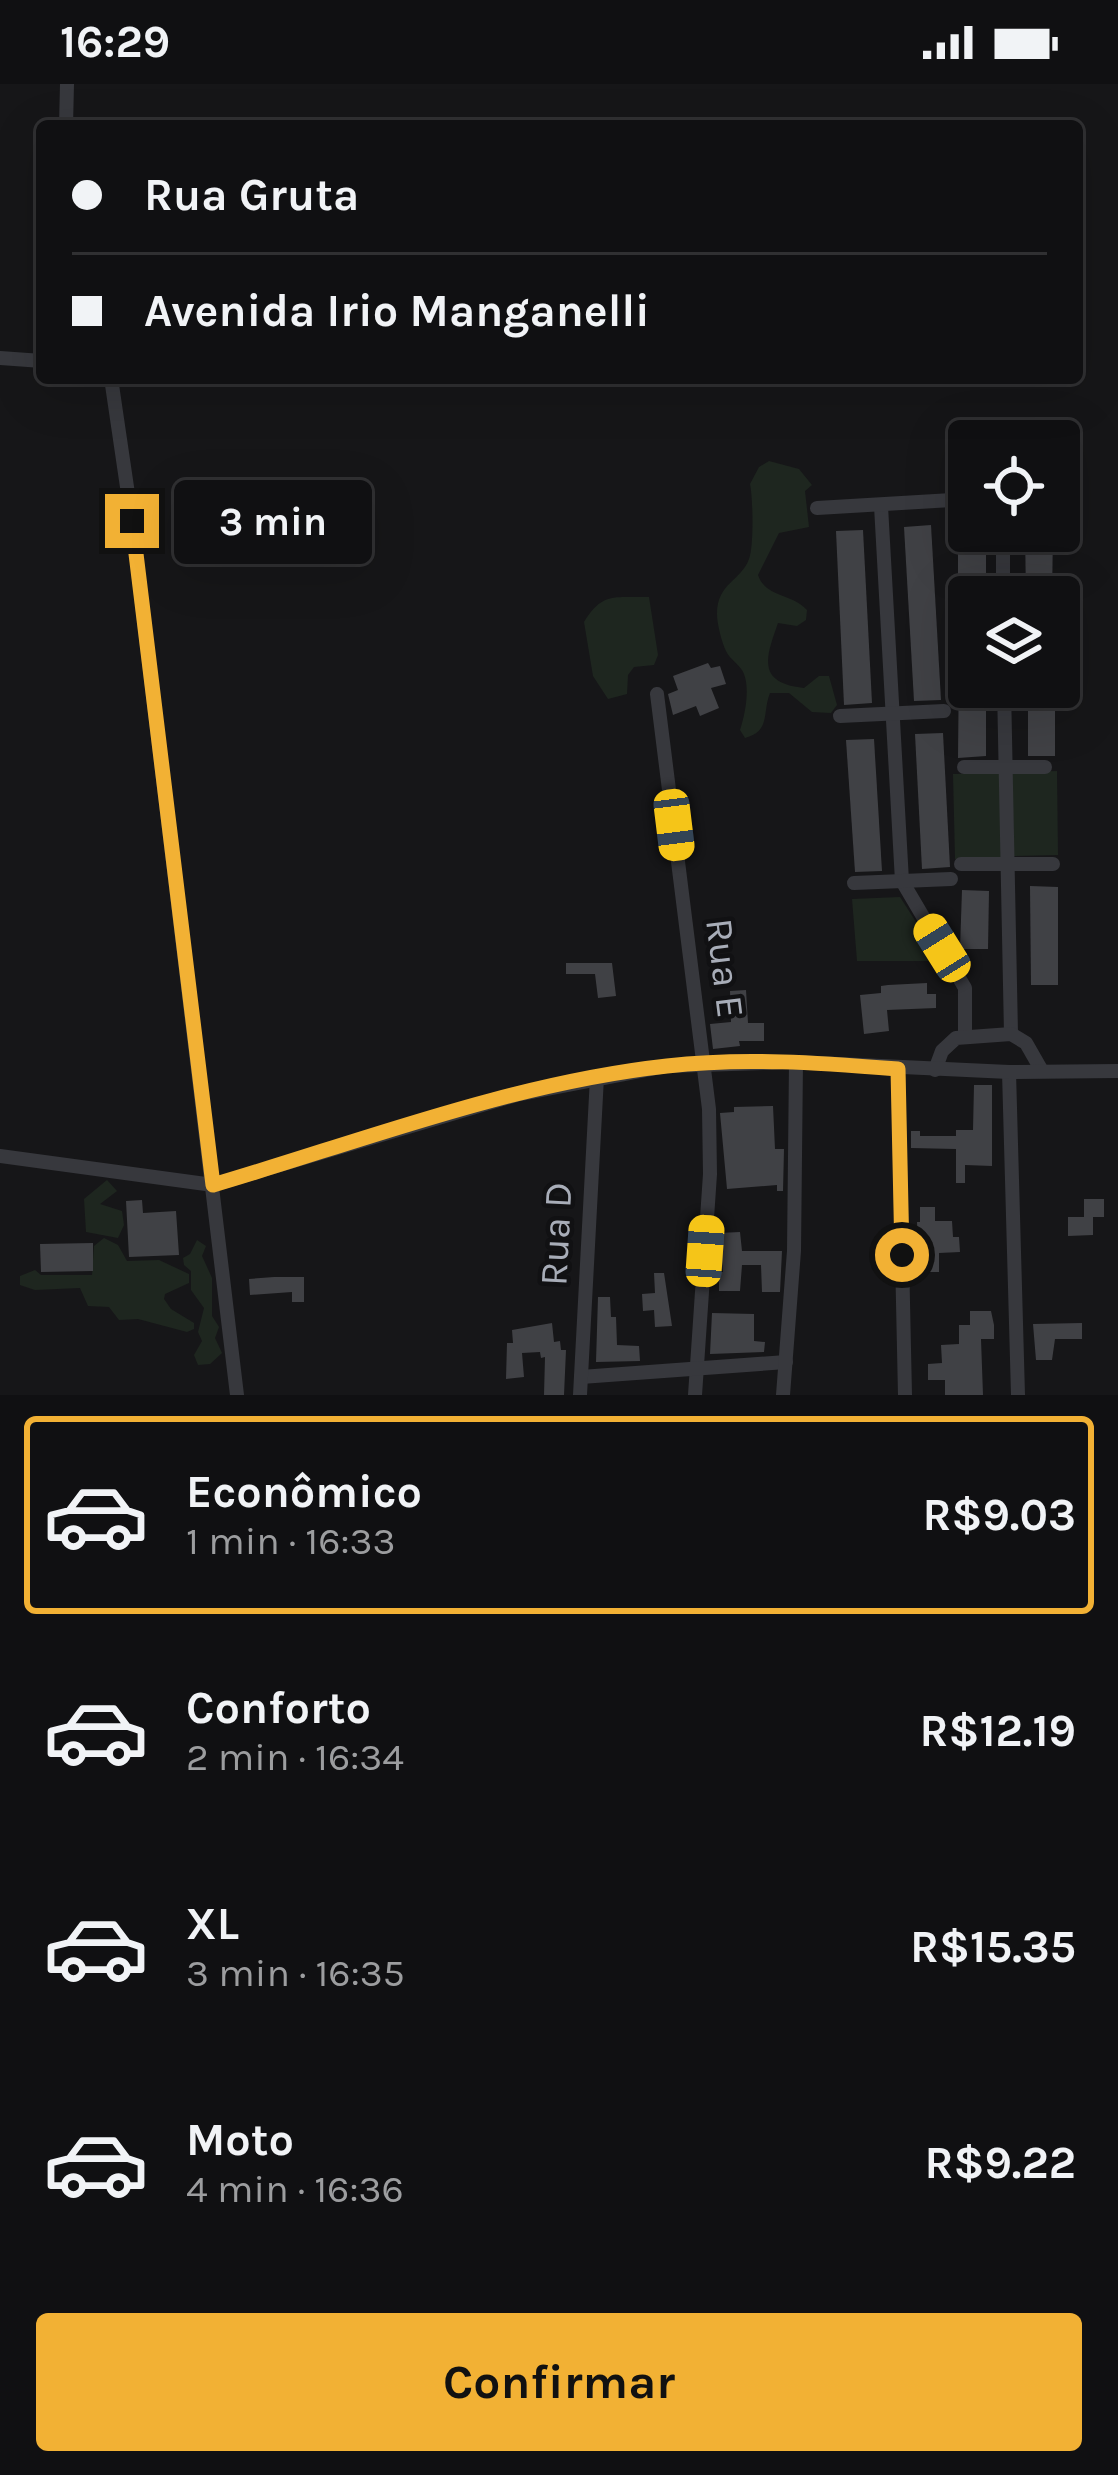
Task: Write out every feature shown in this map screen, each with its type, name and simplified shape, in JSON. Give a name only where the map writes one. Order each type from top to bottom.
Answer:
[{"type":"street","points":[[66,120],[67,84]]},
{"type":"street","points":[[0,358],[36,361]]},
{"type":"street","points":[[112,384],[237,1395]]},
{"type":"street","points":[[818,508],[948,501]]},
{"type":"street","points":[[881,506],[902,881],[960,977],[966,999],[965,1034]]},
{"type":"street","name":"Rua E","points":[[657,694],[705,1063],[710,1174],[695,1395]]},
{"type":"street","points":[[1004,708],[1011,1034]]},
{"type":"street","points":[[840,716],[944,711]]},
{"type":"street","points":[[964,767],[1045,767]]},
{"type":"street","points":[[961,864],[1053,864]]},
{"type":"street","points":[[854,883],[951,879]]},
{"type":"street","points":[[935,1070],[947,1045],[965,1034],[1011,1034],[1026,1042],[1042,1071]]},
{"type":"street","points":[[783,1395],[794,1251],[796,1062]]},
{"type":"street","points":[[0,1156],[213,1185],[516,1094],[597,1077],[705,1063],[1118,1071]]},
{"type":"street","points":[[898,1069],[905,1395]]},
{"type":"street","points":[[1010,1072],[1018,1395]]},
{"type":"street","name":"Rua D","points":[[580,1395],[597,1077]]},
{"type":"street","points":[[581,1377],[786,1362]]},
{"type":"shaded area","points":[[769,461],[799,469],[812,485],[805,491],[809,527],[779,533],[758,575],[767,588],[807,610],[806,620],[797,626],[778,623],[768,666],[778,681],[804,688],[819,676],[829,676],[837,705],[831,713],[812,712],[789,693],[770,693],[762,726],[745,738],[740,730],[746,680],[724,648],[717,614],[721,595],[749,559],[750,484],[759,467]]},
{"type":"shaded area","points":[[649,597],[658,655],[654,665],[634,667],[628,675],[627,694],[608,699],[593,676],[584,622],[604,601]]},
{"type":"shaded area","points":[[1057,771],[1058,855],[1014,856],[1012,772]]},
{"type":"shaded area","points":[[1001,773],[1003,858],[955,859],[953,774]]},
{"type":"shaded area","points":[[900,897],[941,961],[857,961],[852,899]]},
{"type":"shaded area","points":[[107,1180],[117,1191],[100,1204],[122,1211],[124,1225],[118,1238],[86,1232],[84,1199]]},
{"type":"shaded area","points":[[104,1238],[118,1245],[127,1261],[159,1260],[189,1274],[189,1283],[165,1294],[164,1299],[194,1323],[194,1329],[187,1332],[138,1319],[119,1320],[109,1307],[88,1306],[80,1288],[35,1290],[20,1285],[20,1276],[35,1270],[41,1275],[92,1275],[94,1246]]},
{"type":"shaded area","points":[[197,1240],[206,1246],[202,1256],[212,1278],[212,1316],[219,1327],[215,1338],[222,1353],[210,1364],[198,1365],[194,1355],[202,1341],[198,1332],[204,1308],[191,1290],[191,1271],[183,1258]]},
{"type":"building","points":[[931,525],[941,700],[914,701],[904,527]]},
{"type":"building","points":[[863,530],[872,703],[844,705],[836,531]]},
{"type":"building","points":[[958,552],[986,552],[986,576],[958,576]]},
{"type":"building","points":[[1025,552],[1053,552],[1052,576],[1026,576]]},
{"type":"building","points":[[708,663],[711,668],[720,666],[726,684],[711,688],[719,708],[700,716],[696,706],[673,715],[668,694],[678,690],[673,676]]},
{"type":"building","points":[[959,708],[986,708],[986,756],[958,758]]},
{"type":"building","points":[[1028,708],[1055,708],[1055,756],[1028,756]]},
{"type":"building","points":[[943,733],[950,867],[922,869],[915,734]]},
{"type":"building","points":[[874,739],[882,871],[855,872],[846,740]]},
{"type":"building","points":[[1030,886],[1058,887],[1058,985],[1031,985]]},
{"type":"building","points":[[962,890],[989,891],[988,949],[960,949]]},
{"type":"building","points":[[566,963],[612,963],[616,996],[598,998],[595,974],[566,974]]},
{"type":"building","points":[[927,983],[927,994],[936,994],[936,1008],[887,1010],[889,1031],[864,1034],[860,995],[881,993],[881,986]]},
{"type":"building","points":[[746,990],[748,1023],[764,1023],[764,1041],[739,1041],[740,1046],[713,1049],[710,1024],[731,1022],[730,991]]},
{"type":"building","points":[[974,1085],[992,1085],[992,1166],[965,1165],[965,1183],[956,1183],[956,1149],[911,1148],[911,1131],[920,1131],[920,1136],[956,1136],[956,1130],[973,1130]]},
{"type":"building","points":[[773,1106],[775,1149],[784,1149],[783,1191],[777,1191],[777,1185],[727,1189],[720,1113],[734,1112],[734,1107]]},
{"type":"building","points":[[1084,1199],[1104,1199],[1104,1217],[1093,1217],[1093,1235],[1068,1236],[1068,1217],[1084,1217]]},
{"type":"building","points":[[142,1200],[143,1213],[176,1211],[179,1255],[129,1257],[126,1201]]},
{"type":"building","points":[[920,1207],[935,1207],[935,1221],[952,1221],[953,1237],[959,1237],[960,1252],[939,1253],[939,1272],[923,1272],[923,1245],[918,1246]]},
{"type":"building","points":[[740,1232],[742,1251],[782,1251],[780,1292],[762,1292],[761,1265],[742,1265],[740,1291],[719,1291],[719,1272],[723,1272],[719,1233]]},
{"type":"building","points":[[93,1243],[93,1271],[41,1272],[40,1244]]},
{"type":"building","points":[[654,1273],[664,1273],[672,1326],[655,1327],[654,1310],[643,1311],[642,1294],[655,1293]]},
{"type":"building","points":[[304,1277],[304,1302],[292,1302],[292,1292],[250,1295],[249,1279]]},
{"type":"building","points":[[598,1297],[610,1297],[617,1345],[639,1346],[640,1361],[596,1362]]},
{"type":"building","points":[[970,1311],[991,1311],[994,1325],[994,1339],[981,1339],[983,1395],[945,1395],[945,1380],[928,1380],[928,1364],[942,1363],[941,1345],[959,1344],[959,1325],[970,1325]]},
{"type":"building","points":[[712,1313],[754,1314],[754,1341],[765,1342],[764,1352],[710,1354]]},
{"type":"building","points":[[552,1323],[554,1342],[560,1341],[561,1350],[566,1350],[564,1395],[544,1395],[545,1357],[540,1352],[522,1353],[524,1377],[506,1379],[512,1330]]},
{"type":"building","points":[[1082,1323],[1082,1339],[1055,1339],[1052,1360],[1036,1360],[1033,1324]]},
{"type":"route","points":[[132,521],[213,1185],[516,1094],[597,1077],[733,1062],[898,1069],[902,1255]]}]
